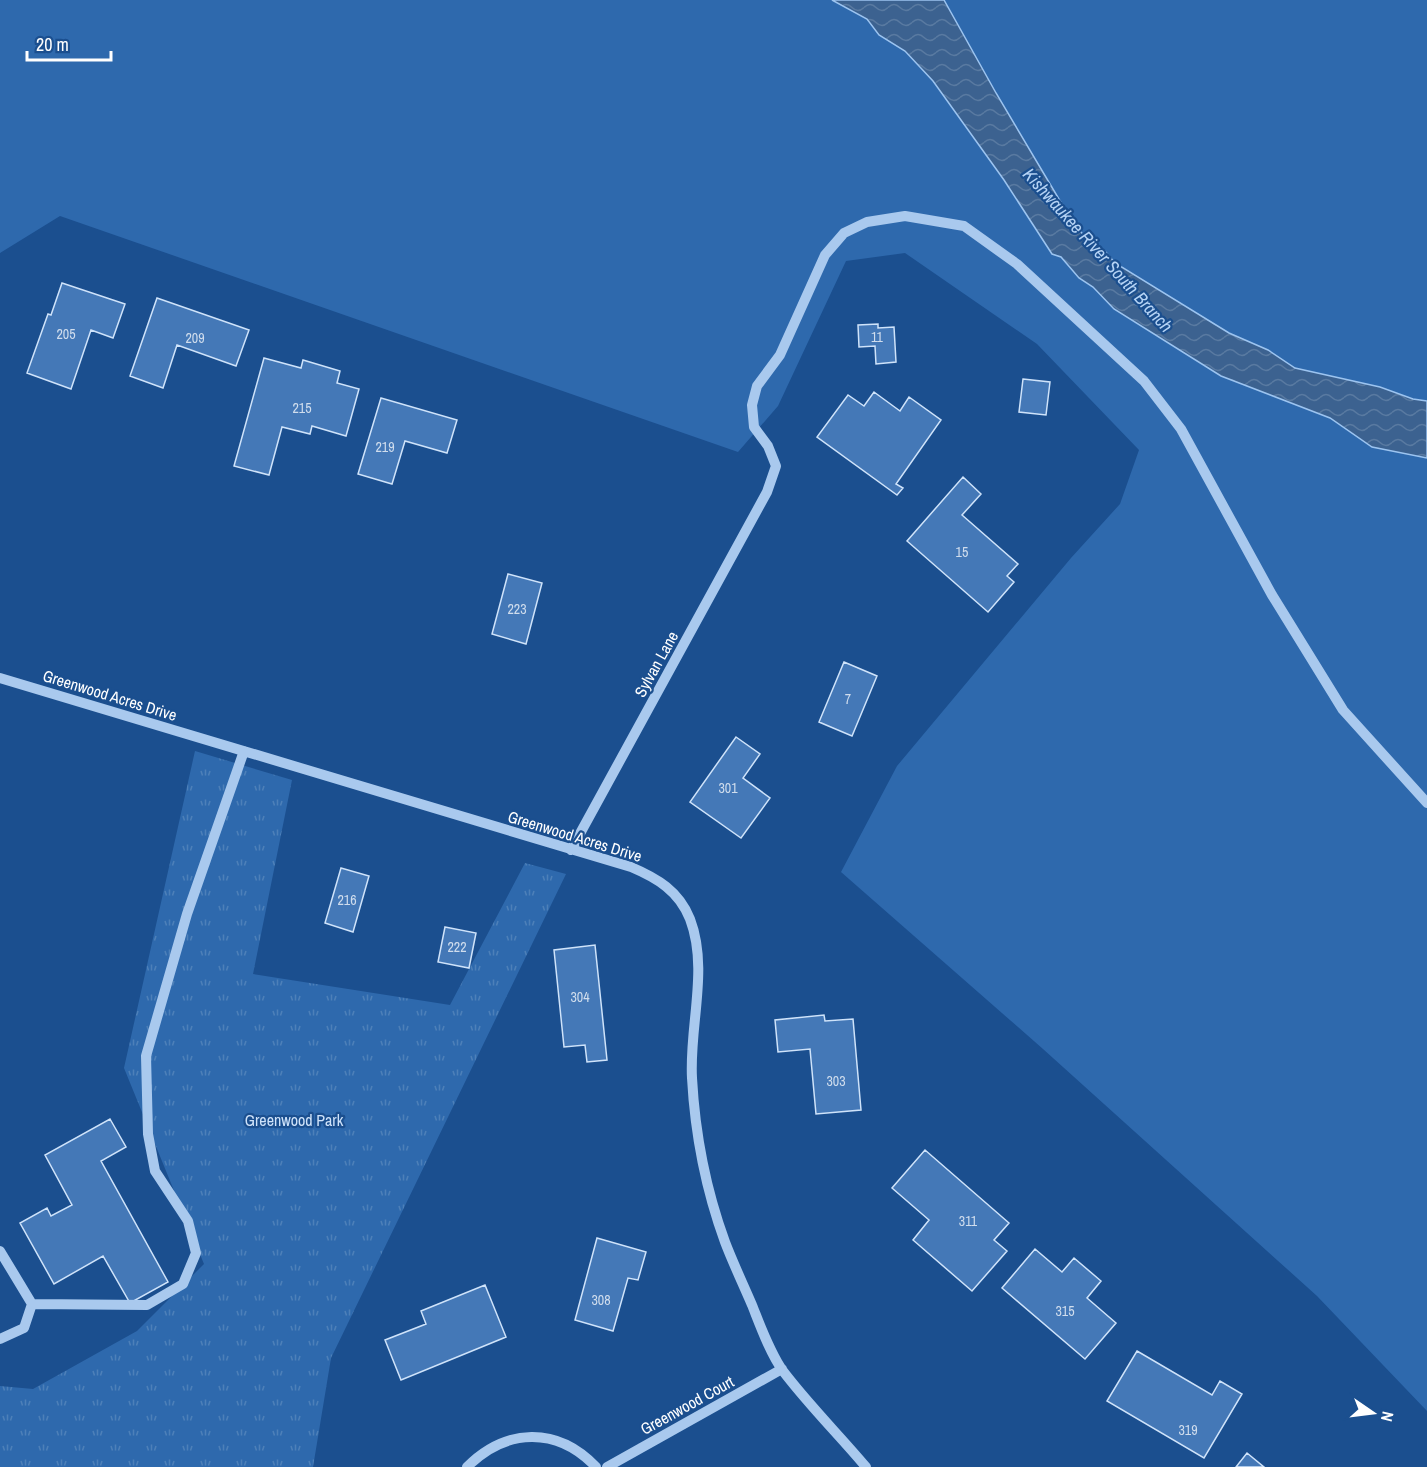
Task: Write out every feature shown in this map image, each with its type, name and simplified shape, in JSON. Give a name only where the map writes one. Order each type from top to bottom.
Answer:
[{"type":"street","name":"Sylvan Lane","points":[[571,850],[767,492],[776,466],[768,446],[754,427],[752,405],[757,386],[780,355],[825,255],[844,233],[867,222],[905,216],[964,226],[1017,264],[1144,381],[1181,429],[1272,595],[1343,710],[1427,803]]},
{"type":"street","name":"Greenwood Acres Drive","points":[[0,678],[654,876],[681,901],[690,920],[696,945],[692,1075],[703,1162],[725,1241],[782,1369],[866,1467]]},
{"type":"street","points":[[32,1304],[147,1305],[183,1284],[196,1253],[188,1221],[155,1171],[148,1134],[146,1056],[187,914],[244,751]]},
{"type":"street","points":[[0,1251],[32,1304],[24,1328],[0,1339]]},
{"type":"street","name":"Greenwood Court","points":[[608,1467],[782,1369]]},
{"type":"street","points":[[466,1467],[480,1454],[499,1442],[521,1437],[543,1437],[565,1443],[585,1455],[596,1467]]},
{"type":"green space","points":[[0,0],[1427,0],[1427,1411],[1317,1296],[1043,1049],[841,872],[897,766],[1071,558],[1120,504],[1139,450],[1037,344],[905,253],[846,261],[778,406],[738,452],[60,216],[0,253]]},
{"type":"green space","name":"Greenwood Park","points":[[195,751],[292,780],[253,974],[450,1005],[525,863],[566,874],[331,1358],[313,1467],[0,1467],[0,1386],[33,1389],[137,1331],[204,1264],[124,1068]]},
{"type":"water","name":"Kishwaukee River South Branch","points":[[832,0],[944,0],[1069,216],[1090,244],[1105,251],[1115,263],[1229,333],[1268,350],[1295,368],[1380,387],[1413,399],[1427,401],[1427,458],[1372,447],[1330,418],[1221,376],[1114,309],[1093,287],[1079,278],[1061,257],[1052,254],[1004,180],[933,81],[905,51],[879,35],[867,19]]},
{"type":"building","points":[[62,283],[125,304],[113,338],[91,330],[71,389],[27,373],[48,314],[51,315]]},
{"type":"building","points":[[157,298],[249,330],[236,366],[177,345],[163,388],[130,376]]},
{"type":"building","points":[[878,324],[878,328],[894,327],[896,362],[876,364],[875,346],[859,347],[858,325]]},
{"type":"building","points":[[264,358],[301,368],[303,360],[340,371],[337,383],[359,389],[346,436],[312,426],[310,434],[282,427],[269,475],[234,466]]},
{"type":"building","points":[[1023,379],[1050,382],[1046,415],[1019,412]]},
{"type":"building","points":[[874,392],[900,411],[909,397],[941,420],[896,484],[903,488],[897,495],[817,437],[848,395],[864,406]]},
{"type":"building","points":[[381,398],[457,420],[447,453],[405,441],[392,484],[358,474]]},
{"type":"building","points":[[963,477],[981,494],[962,515],[1018,564],[1007,576],[1014,582],[988,612],[907,541]]},
{"type":"building","points":[[508,574],[542,583],[526,644],[492,634]]},
{"type":"building","points":[[844,662],[877,676],[852,736],[819,722]]},
{"type":"building","points":[[736,737],[760,754],[743,778],[770,798],[741,838],[690,802]]},
{"type":"building","points":[[341,868],[369,876],[353,932],[325,923]]},
{"type":"building","points":[[445,927],[476,933],[469,968],[438,962]]},
{"type":"building","points":[[595,945],[607,1060],[587,1062],[585,1045],[564,1047],[554,950]]},
{"type":"building","points":[[824,1015],[825,1021],[853,1019],[861,1110],[816,1114],[810,1049],[778,1052],[775,1020]]},
{"type":"building","points":[[110,1119],[126,1147],[101,1161],[168,1282],[130,1303],[103,1256],[54,1284],[20,1223],[47,1208],[51,1216],[72,1205],[45,1155]]},
{"type":"building","points":[[925,1150],[1009,1223],[994,1240],[1007,1251],[972,1291],[913,1240],[929,1220],[892,1188]]},
{"type":"building","points":[[597,1238],[646,1252],[638,1280],[628,1278],[613,1331],[575,1320]]},
{"type":"building","points":[[1035,1249],[1062,1272],[1074,1258],[1101,1281],[1087,1298],[1116,1323],[1085,1359],[1002,1288]]},
{"type":"building","points":[[485,1285],[506,1337],[401,1380],[385,1340],[426,1324],[421,1311]]},
{"type":"building","points":[[1137,1351],[1212,1395],[1220,1381],[1242,1394],[1204,1458],[1107,1401]]},
{"type":"building","points":[[1247,1453],[1264,1467],[1236,1467]]}]
